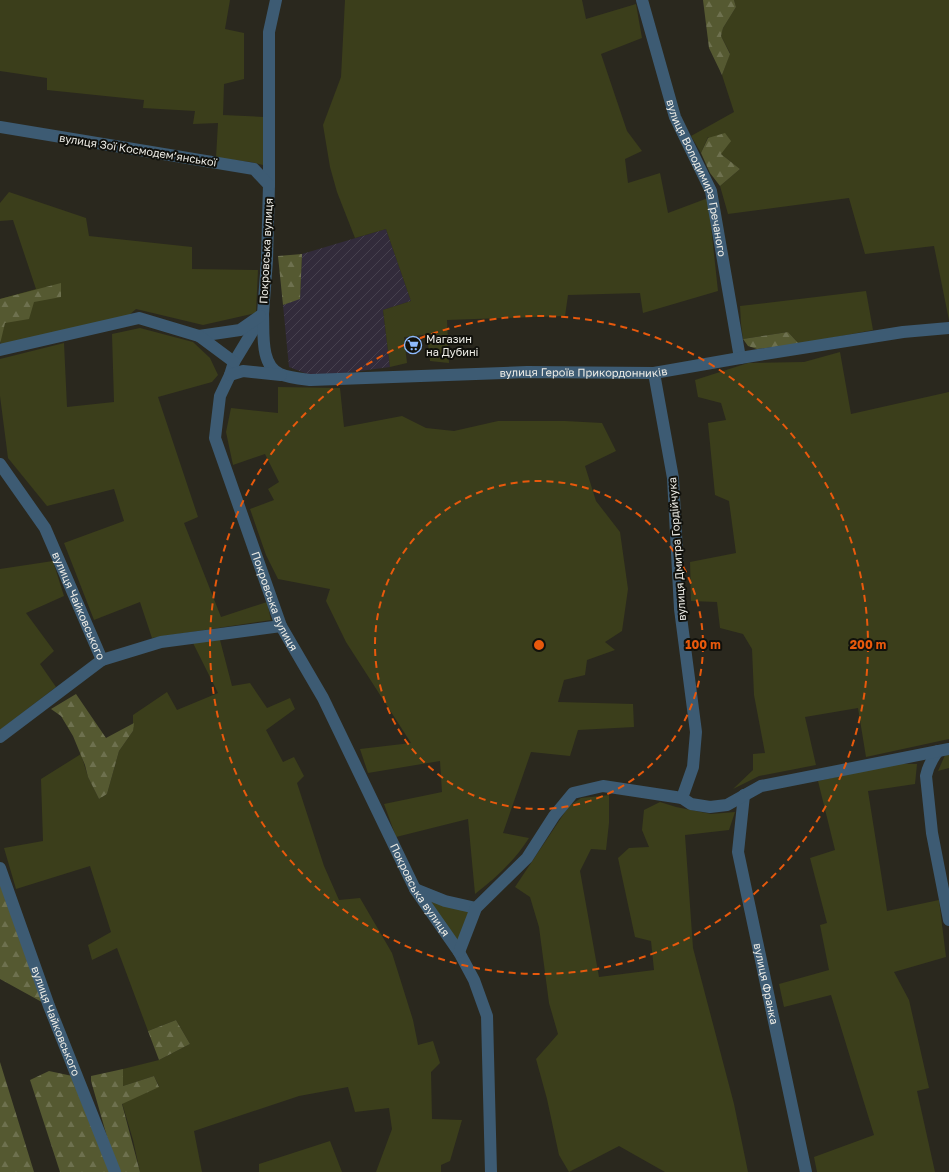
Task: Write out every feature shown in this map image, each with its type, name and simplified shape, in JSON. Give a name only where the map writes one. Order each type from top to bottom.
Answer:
[{"type":"street","name":"Покровська вулиця","points":[[276,0],[269,32],[269,185],[267,260],[263,314],[234,362],[230,375],[220,396],[216,438],[281,626],[323,698],[415,889],[459,952],[474,980],[487,1016],[491,1172]]},
{"type":"street","name":"вулиця Володимира Гречаного","points":[[642,0],[675,117],[711,191],[740,358]]},
{"type":"street","name":"вулиця Зої Космодемʼянської","points":[[0,127],[254,169],[269,185]]},
{"type":"street","points":[[199,336],[240,330],[263,314]]},
{"type":"street","points":[[263,314],[265,355],[272,367],[281,375]]},
{"type":"street","points":[[0,350],[138,318],[199,336],[234,362]]},
{"type":"street","name":"вулиця Героїв Прикордонників","points":[[230,375],[243,371],[311,380],[527,372],[654,373],[903,332],[949,328]]},
{"type":"street","name":"вулиця Дмитра Гордійчука","points":[[654,373],[673,478],[680,609],[696,732],[693,767],[682,798]]},
{"type":"street","name":"вулиця Чайковського","points":[[0,466],[45,528],[102,660],[0,737]]},
{"type":"street","points":[[102,660],[161,642],[281,626]]},
{"type":"street","points":[[459,952],[476,908],[526,858],[554,816],[573,793],[603,786],[682,798],[691,804],[710,807],[727,805],[761,786],[944,750]]},
{"type":"street","points":[[944,750],[931,760],[927,768],[926,776],[932,832],[949,920]]},
{"type":"street","name":"вулиця Франка","points":[[744,796],[738,852],[806,1172]]},
{"type":"street","name":"вулиця Чайковського","points":[[0,868],[48,1006],[115,1172]]},
{"type":"street","points":[[415,889],[445,901],[476,908]]},
{"type":"shaded area","points":[[386,229],[411,301],[383,310],[390,367],[315,377],[289,367],[283,305],[300,298],[302,254]]},
{"type":"green space","points":[[0,0],[230,0],[225,29],[244,33],[244,79],[224,84],[223,115],[264,117],[263,165],[216,158],[218,123],[193,124],[195,111],[143,108],[144,100],[47,90],[47,78],[0,71]]},
{"type":"green space","points":[[345,0],[582,0],[586,19],[636,4],[642,38],[601,54],[627,131],[642,151],[625,159],[628,183],[660,173],[668,213],[708,198],[718,291],[643,313],[640,293],[568,295],[565,316],[447,320],[449,363],[430,361],[428,344],[433,343],[432,334],[404,337],[407,363],[390,367],[383,310],[411,301],[386,229],[355,238],[337,192],[330,167],[323,125],[341,77]]},
{"type":"green space","points":[[703,0],[734,0],[736,7],[723,28],[721,36],[730,54],[722,75],[709,48]]},
{"type":"green space","points":[[734,0],[949,0],[949,320],[934,246],[865,254],[849,198],[728,214],[720,186],[740,169],[721,154],[708,137],[701,153],[691,136],[734,112],[722,75],[730,53],[721,36],[723,28],[736,7]]},
{"type":"green space","points":[[725,133],[731,141],[721,154],[740,169],[720,186],[710,173],[701,153],[708,138]]},
{"type":"green space","points":[[9,192],[86,218],[89,236],[192,247],[192,269],[258,270],[256,313],[203,325],[136,309],[128,316],[1,345],[0,299],[36,289],[13,220],[0,221],[0,203]]},
{"type":"green space","points":[[302,254],[300,299],[283,305],[278,256]]},
{"type":"green space","points":[[61,283],[61,297],[34,302],[29,319],[5,323],[0,344],[0,299]]},
{"type":"green space","points":[[866,291],[873,330],[799,344],[788,332],[743,339],[740,306]]},
{"type":"green space","points":[[140,328],[193,342],[210,358],[218,375],[212,382],[158,397],[198,517],[184,523],[221,617],[267,602],[271,620],[152,638],[140,602],[94,620],[64,543],[124,521],[114,489],[47,506],[8,458],[0,396],[0,359],[64,343],[67,407],[114,402],[112,334]]},
{"type":"green space","points":[[788,332],[799,344],[757,349],[748,346],[743,339]]},
{"type":"green space","points":[[840,352],[851,414],[949,392],[949,739],[866,757],[858,708],[805,717],[816,765],[759,776],[733,789],[753,770],[753,754],[765,753],[754,695],[752,649],[743,634],[720,628],[717,602],[691,601],[690,562],[736,553],[729,501],[715,495],[708,423],[726,420],[721,403],[698,397],[695,380],[748,363],[804,362]]},
{"type":"green space","points":[[278,387],[340,388],[344,427],[402,416],[426,428],[454,431],[498,421],[565,421],[602,423],[616,451],[585,466],[596,501],[620,532],[628,589],[622,631],[605,642],[615,650],[587,660],[585,675],[564,680],[558,702],[633,704],[634,727],[578,730],[570,756],[531,752],[503,833],[529,838],[518,854],[505,868],[475,894],[468,819],[396,837],[384,804],[442,792],[440,761],[368,773],[360,749],[411,743],[346,642],[326,601],[330,589],[278,579],[266,555],[250,509],[274,500],[268,489],[279,482],[265,454],[233,465],[226,432],[231,408],[278,413]]},
{"type":"green space","points":[[53,561],[64,596],[26,613],[54,651],[40,664],[56,687],[0,730],[0,569]]},
{"type":"green space","points":[[220,640],[232,686],[250,683],[267,708],[290,698],[295,709],[266,730],[283,762],[294,757],[304,776],[297,783],[324,866],[339,900],[360,898],[392,953],[413,1020],[418,1045],[433,1041],[440,1063],[431,1072],[432,1119],[462,1120],[450,1161],[441,1165],[441,1172],[376,1172],[392,1129],[389,1108],[355,1112],[348,1087],[299,1096],[194,1131],[202,1172],[140,1172],[133,1140],[122,1103],[159,1086],[154,1076],[123,1086],[123,1069],[159,1060],[190,1044],[176,1020],[148,1031],[117,948],[92,960],[88,945],[111,932],[90,866],[16,889],[4,848],[43,841],[41,779],[81,754],[88,777],[99,799],[107,794],[119,751],[133,731],[133,715],[167,692],[177,710],[218,693],[192,641]]},
{"type":"green space","points":[[76,694],[106,738],[134,723],[133,731],[119,751],[107,794],[99,799],[88,777],[85,765],[73,736],[61,716],[51,709]]},
{"type":"green space","points":[[949,754],[949,768],[938,771],[945,755]]},
{"type":"green space","points":[[894,764],[917,764],[915,784],[868,791],[887,911],[939,900],[946,957],[894,972],[909,1000],[929,1088],[917,1091],[935,1172],[817,1172],[814,1157],[874,1135],[831,995],[784,1007],[779,984],[829,970],[820,925],[827,923],[810,858],[835,850],[818,781]]},
{"type":"green space","points":[[609,795],[609,823],[606,850],[591,849],[580,871],[599,977],[654,970],[651,941],[635,937],[618,858],[629,848],[649,847],[642,830],[644,810],[660,802],[676,807],[711,814],[735,812],[729,830],[685,835],[693,948],[734,1104],[748,1172],[665,1172],[619,1146],[569,1172],[559,1155],[547,1099],[536,1059],[558,1034],[549,1003],[539,927],[530,897],[515,887],[569,806],[581,798]]},
{"type":"green space","points":[[0,868],[49,1006],[0,979]]},
{"type":"green space","points":[[423,896],[471,910],[458,944]]},
{"type":"green space","points":[[176,1020],[190,1044],[159,1060],[148,1031]]},
{"type":"green space","points":[[0,1062],[34,1172],[0,1172]]},
{"type":"green space","points":[[123,1069],[123,1086],[154,1076],[159,1087],[122,1104],[140,1172],[119,1172],[112,1154],[91,1081],[91,1076]]},
{"type":"green space","points":[[49,1071],[77,1077],[115,1172],[60,1172],[30,1080]]},
{"type":"green space","points":[[330,1141],[342,1172],[259,1172],[259,1164]]},
{"type":"place","name":"Магазин на Дубині","points":[[413,345]]}]
